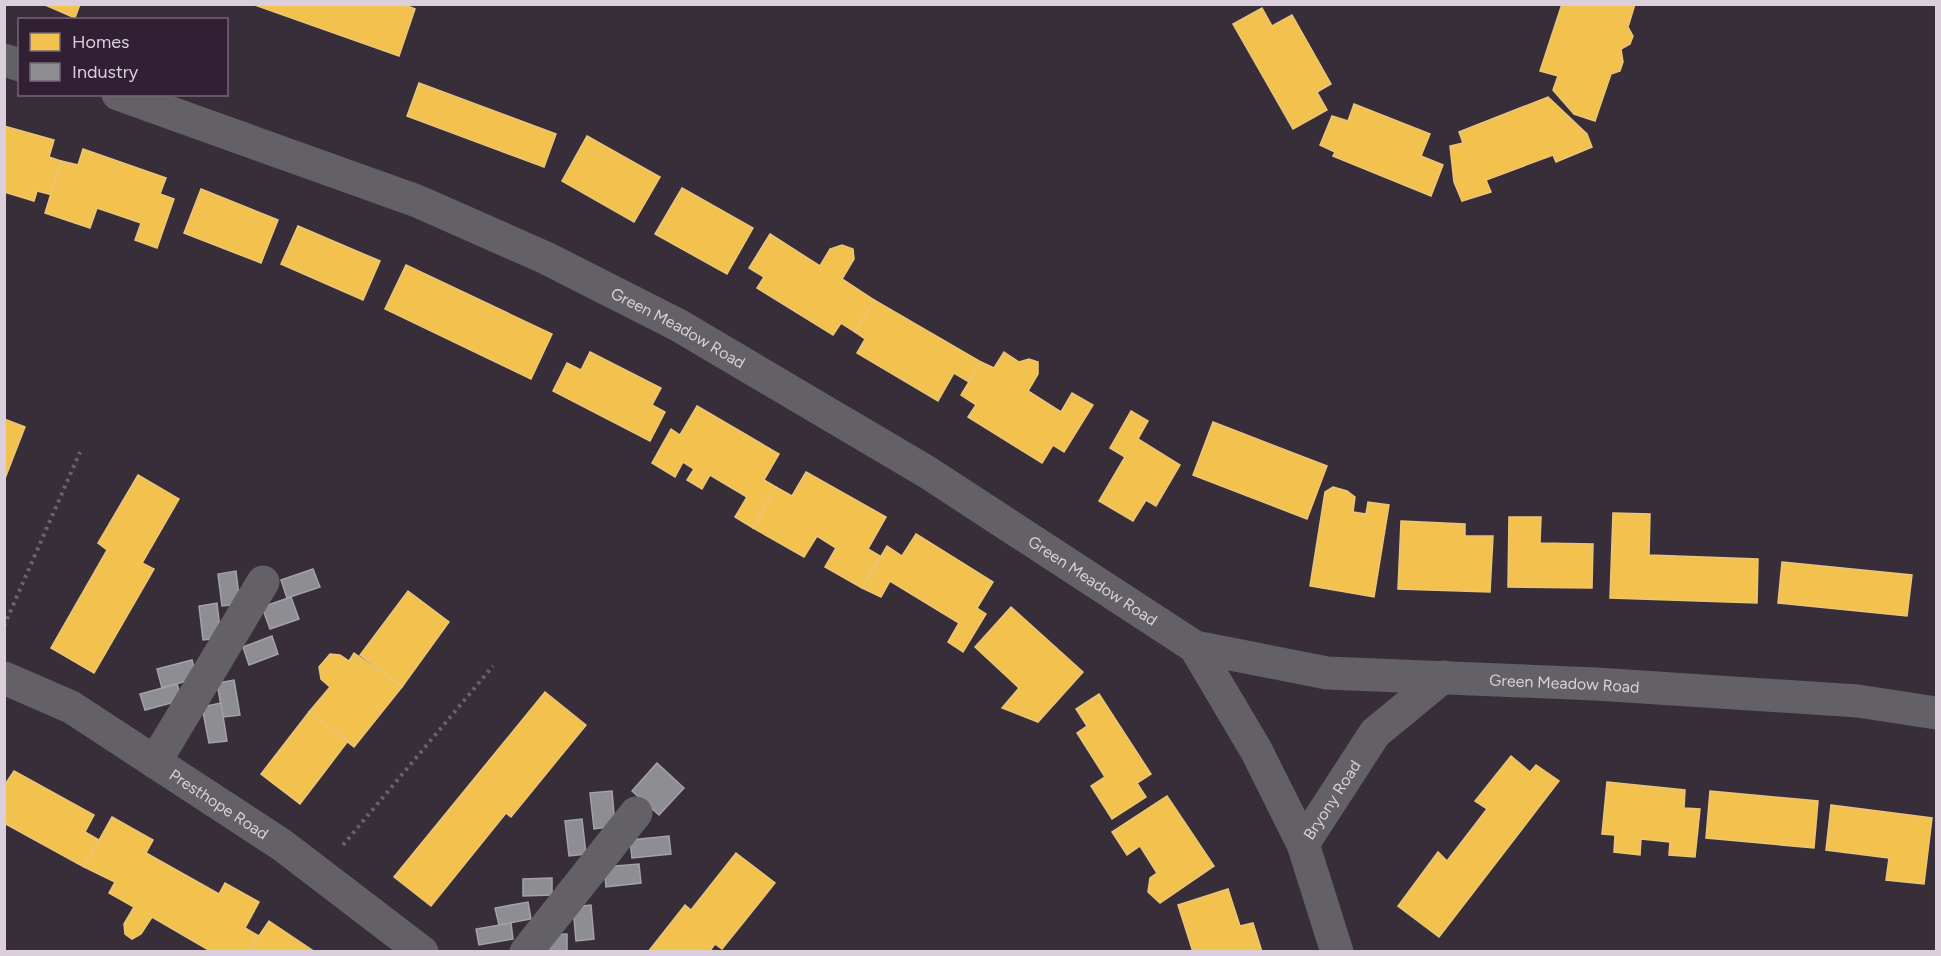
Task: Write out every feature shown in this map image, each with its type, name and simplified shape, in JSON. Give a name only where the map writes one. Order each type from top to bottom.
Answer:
[{"type":"street","name":"Green Meadow Road","points":[[124,96],[417,201],[546,258],[678,326],[927,472],[1195,647],[1326,673],[1443,677],[1858,701],[1936,713]]},
{"type":"street","points":[[155,762],[263,582]]},
{"type":"street","name":"Green Meadow Road","points":[[1195,647],[1256,750],[1303,844]]},
{"type":"street","name":"Bryony Road","points":[[1337,951],[1303,844],[1375,733],[1443,677]]},
{"type":"street","name":"Presthope Road","points":[[4,678],[71,707],[282,845],[422,951]]},
{"type":"street","points":[[526,951],[636,813]]},
{"type":"path","points":[[4,626],[80,452]]},
{"type":"path","points":[[320,874],[492,666]]},
{"type":"building: Homes","points":[[43,4],[80,4],[75,18]]},
{"type":"building: Homes","points":[[252,4],[403,4],[415,9],[399,56]]},
{"type":"building: Homes","points":[[1562,4],[1635,4],[1628,27],[1633,36],[1630,44],[1621,49],[1623,62],[1620,71],[1611,74],[1595,121],[1574,114],[1553,90],[1558,76],[1540,71]]},
{"type":"building: Homes","points":[[1262,8],[1272,26],[1292,15],[1331,84],[1317,92],[1327,110],[1293,129],[1233,24]]},
{"type":"building: Homes","points":[[419,83],[556,134],[544,167],[407,116]]},
{"type":"building: Homes","points":[[1548,97],[1587,134],[1592,147],[1556,162],[1553,155],[1486,180],[1491,192],[1462,201],[1454,182],[1450,146],[1463,143],[1459,132]]},
{"type":"building: Homes","points":[[1354,104],[1430,134],[1421,156],[1443,165],[1431,196],[1333,156],[1335,152],[1320,145],[1332,116],[1348,121]]},
{"type":"building: Homes","points":[[4,126],[54,140],[49,157],[61,161],[53,195],[37,191],[34,201],[4,192]]},
{"type":"building: Homes","points":[[587,136],[660,177],[634,222],[562,181]]},
{"type":"building: Homes","points":[[83,149],[166,178],[160,194],[174,199],[157,248],[135,240],[141,223],[97,208],[90,228],[45,213],[61,161],[78,165]]},
{"type":"building: Homes","points":[[682,188],[753,228],[727,274],[655,234]]},
{"type":"building: Homes","points":[[201,189],[278,220],[261,263],[184,233]]},
{"type":"building: Homes","points":[[298,226],[380,261],[363,300],[281,264]]},
{"type":"building: Homes","points":[[770,234],[820,266],[830,249],[842,245],[853,249],[854,259],[842,279],[874,300],[855,332],[841,323],[833,335],[757,288],[764,277],[749,268]]},
{"type":"building: Homes","points":[[406,265],[552,334],[531,379],[385,309]]},
{"type":"building: Homes","points":[[874,300],[981,362],[969,382],[954,373],[938,401],[857,353],[865,339],[855,332]]},
{"type":"building: Homes","points":[[590,352],[661,388],[652,405],[665,412],[650,441],[553,391],[567,363],[581,370]]},
{"type":"building: Homes","points":[[1004,352],[1019,362],[1029,359],[1038,362],[1038,374],[1028,391],[1061,412],[1072,393],[1093,405],[1064,452],[1053,445],[1042,463],[968,417],[976,405],[961,395],[981,362],[994,368]]},
{"type":"building: Homes","points":[[697,406],[779,454],[764,480],[776,487],[753,528],[735,517],[747,497],[710,475],[702,489],[687,480],[694,469],[683,462],[675,477],[652,463],[671,429],[680,435]]},
{"type":"building: Homes","points":[[1131,411],[1148,421],[1138,439],[1180,465],[1156,506],[1146,500],[1133,521],[1099,501],[1125,457],[1110,448]]},
{"type":"building: Homes","points":[[4,419],[25,427],[4,481]]},
{"type":"building: Homes","points":[[1213,422],[1327,466],[1307,519],[1193,475]]},
{"type":"building: Homes","points":[[806,472],[886,517],[868,549],[880,556],[862,588],[825,567],[836,548],[817,536],[804,557],[753,528],[776,487],[792,496]]},
{"type":"building: Homes","points":[[138,475],[179,499],[142,563],[154,569],[94,673],[51,648],[107,550],[98,543]]},
{"type":"building: Homes","points":[[1333,487],[1347,491],[1355,497],[1353,512],[1366,514],[1368,502],[1389,505],[1374,597],[1310,586],[1325,492]]},
{"type":"building: Homes","points":[[1613,513],[1650,514],[1649,555],[1758,559],[1757,603],[1610,598]]},
{"type":"building: Homes","points":[[1509,517],[1541,517],[1540,543],[1593,544],[1592,588],[1508,587]]},
{"type":"building: Homes","points":[[1401,521],[1465,524],[1465,536],[1493,536],[1490,592],[1398,589]]},
{"type":"building: Homes","points":[[916,534],[993,582],[977,608],[986,614],[963,652],[948,642],[959,623],[890,581],[881,597],[862,588],[887,546],[902,556]]},
{"type":"building: Homes","points":[[1782,562],[1912,575],[1907,616],[1778,603]]},
{"type":"building: Homes","points":[[408,591],[449,622],[402,687],[360,655]]},
{"type":"building: Homes","points":[[1011,607],[1083,672],[1038,722],[1002,708],[1019,688],[975,647]]},
{"type":"building: Homes","points":[[354,653],[402,687],[354,747],[309,712],[330,687],[321,679],[319,667],[330,654],[340,655],[349,661]]},
{"type":"building: Homes","points":[[545,692],[586,725],[511,817],[506,813],[431,906],[394,877]]},
{"type":"building: Homes","points":[[1099,694],[1151,774],[1137,783],[1146,797],[1112,819],[1091,786],[1105,777],[1077,733],[1087,726],[1076,709]]},
{"type":"building: Homes","points":[[309,712],[348,741],[300,804],[261,774]]},
{"type":"building: Homes","points":[[1511,756],[1530,772],[1536,765],[1559,781],[1439,937],[1398,906],[1438,852],[1447,861],[1487,809],[1475,801]]},
{"type":"building: Homes","points":[[14,771],[94,815],[85,832],[99,840],[84,867],[4,823],[4,786]]},
{"type":"building: Homes","points":[[1607,782],[1685,790],[1684,808],[1700,809],[1695,857],[1669,855],[1670,842],[1641,839],[1640,855],[1614,852],[1615,835],[1602,834]]},
{"type":"building: Homes","points":[[1710,791],[1818,801],[1814,848],[1706,838]]},
{"type":"building: Homes","points":[[1167,796],[1214,866],[1160,903],[1148,892],[1150,878],[1157,873],[1140,846],[1127,855],[1112,832]]},
{"type":"building: Homes","points":[[1831,805],[1932,818],[1924,884],[1886,880],[1889,858],[1826,850]]},
{"type":"building: Homes","points":[[112,817],[153,840],[146,853],[219,894],[225,883],[259,902],[245,928],[259,936],[248,952],[212,952],[152,917],[141,934],[132,939],[125,934],[124,924],[134,907],[109,893],[115,882],[84,867]]},
{"type":"building: Homes","points":[[736,853],[775,883],[722,949],[715,944],[709,952],[648,952],[685,905],[691,910]]},
{"type":"building: Homes","points":[[1228,889],[1240,926],[1253,923],[1262,952],[1193,952],[1178,905]]},
{"type":"building: Homes","points":[[269,921],[315,952],[248,952]]},
{"type":"building: Industry","points":[[313,569],[320,587],[287,598],[281,580]]},
{"type":"building: Industry","points":[[236,571],[240,604],[222,606],[218,574]]},
{"type":"building: Industry","points":[[291,597],[299,619],[270,629],[262,607]]},
{"type":"building: Industry","points":[[217,603],[221,638],[203,640],[199,606]]},
{"type":"building: Industry","points":[[272,636],[278,654],[249,665],[243,647]]},
{"type":"building: Industry","points":[[192,660],[197,678],[162,688],[157,669]]},
{"type":"building: Industry","points":[[234,680],[240,715],[223,717],[217,683]]},
{"type":"building: Industry","points":[[177,684],[182,700],[145,710],[140,694]]},
{"type":"building: Industry","points":[[221,703],[227,741],[209,743],[202,707]]},
{"type":"building: Industry","points":[[657,763],[684,788],[659,815],[632,791]]},
{"type":"building: Industry","points":[[612,791],[615,826],[594,829],[590,793]]},
{"type":"building: Industry","points":[[582,819],[586,854],[569,856],[565,821]]},
{"type":"building: Industry","points":[[669,836],[671,854],[632,858],[630,840]]},
{"type":"building: Industry","points":[[639,864],[641,883],[606,887],[604,867]]},
{"type":"building: Industry","points":[[552,878],[552,895],[523,896],[523,879]]},
{"type":"building: Industry","points":[[528,902],[531,919],[499,925],[495,908]]},
{"type":"building: Industry","points":[[591,905],[594,939],[576,941],[573,907]]},
{"type":"building: Industry","points":[[511,923],[513,939],[479,945],[476,929]]},
{"type":"building: Industry","points":[[567,934],[567,952],[550,952],[549,935]]}]
